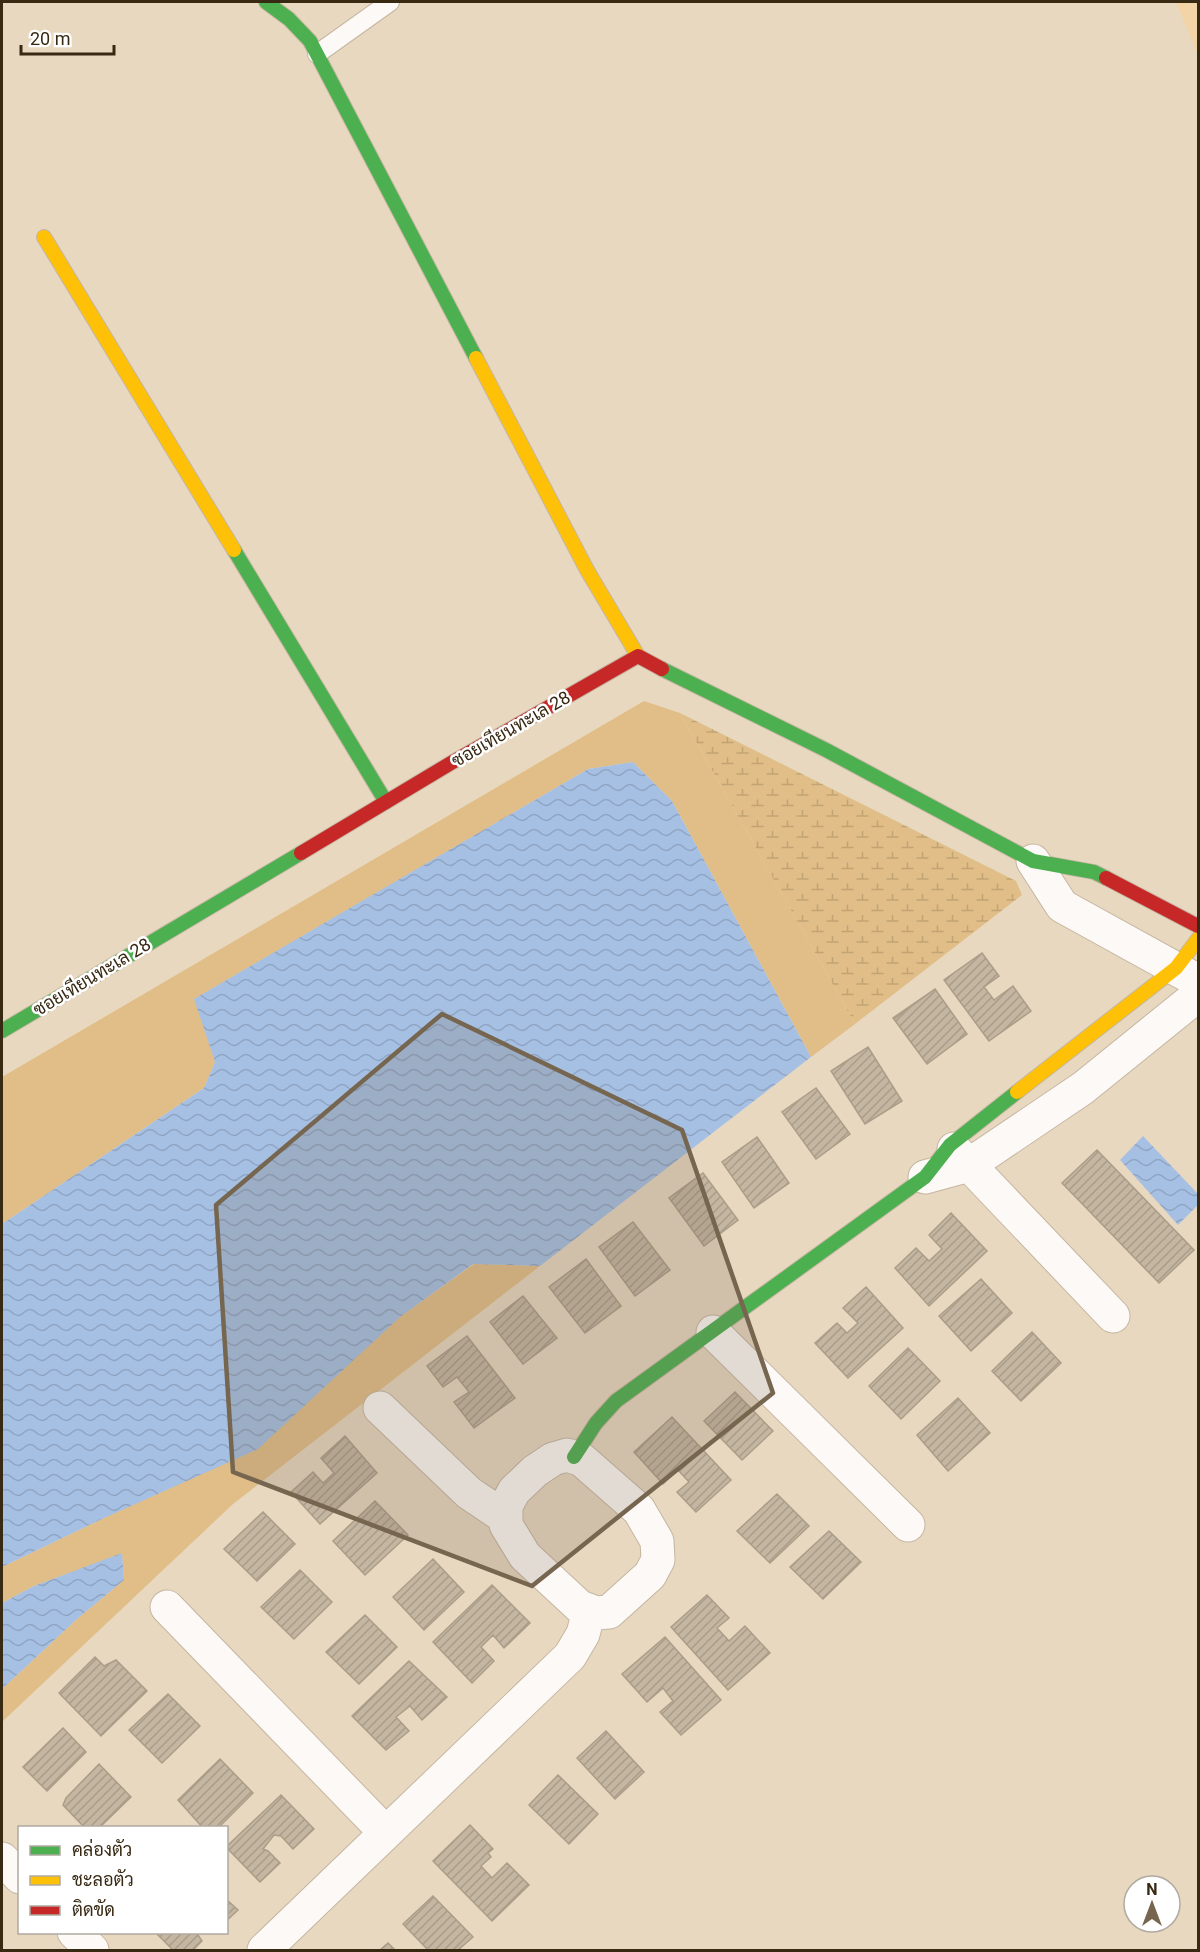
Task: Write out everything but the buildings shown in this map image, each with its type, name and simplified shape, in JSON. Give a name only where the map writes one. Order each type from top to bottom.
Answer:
[{"type":"street","points":[[266,2],[289,19],[310,41],[581,560],[638,656],[826,750],[1033,861],[1095,872],[1198,926]]},
{"type":"street","points":[[44,237],[386,802]]},
{"type":"street","name":"ซอยเทียนทะเล 28","points":[[2,1031],[386,802],[638,656]]},
{"type":"street","points":[[1033,861],[1062,906],[1187,975]]},
{"type":"street","points":[[960,1155],[1187,975],[1198,939]]},
{"type":"street","points":[[574,1457],[596,1423],[616,1401],[926,1177],[960,1155],[1083,1088],[1198,995]]},
{"type":"street","points":[[960,1155],[1113,1316]]},
{"type":"street","points":[[713,1332],[908,1525]]},
{"type":"street","points":[[380,1408],[469,1493],[506,1518]]},
{"type":"street","points":[[567,1455],[582,1460],[639,1510],[657,1541],[658,1560],[650,1575],[609,1612],[596,1613],[580,1607],[525,1556],[506,1525],[506,1518],[506,1506],[514,1491],[552,1459],[567,1455]]},
{"type":"street","points":[[167,1607],[386,1833]]},
{"type":"street","points":[[264,1950],[570,1656],[583,1634],[589,1611]]},
{"type":"street","points":[[2,1859],[18,1875]]},
{"type":"street","points":[[76,1934],[92,1950]]},
{"type":"lane","points":[[317,54],[390,2]]},
{"type":"highlighted area","points":[[442,1014],[682,1130],[773,1393],[532,1586],[233,1472],[216,1205]]},
{"type":"shaded area","points":[[1176,2],[1198,2],[1198,55]]},
{"type":"green space","points":[[644,701],[680,713],[855,1024],[811,1057],[672,801],[633,762],[588,769],[195,999],[215,1062],[204,1088],[2,1224],[2,1077]]},
{"type":"green space","points":[[680,713],[1016,881],[1022,895],[855,1024]]},
{"type":"green space","points":[[474,1264],[540,1266],[233,1504],[2,1722],[2,1689],[77,1619],[124,1580],[122,1554],[34,1586],[2,1603],[2,1567],[102,1519],[400,1317]]},
{"type":"water","points":[[633,762],[672,801],[811,1057],[540,1266],[473,1264],[400,1317],[258,1449],[2,1567],[2,1224],[204,1088],[215,1062],[194,999],[588,769]]},
{"type":"water","points":[[1143,1136],[1198,1194],[1198,1205],[1178,1225],[1120,1160]]},
{"type":"water","points":[[122,1553],[124,1580],[77,1619],[2,1689],[2,1603],[34,1586]]},
{"type":"traffic: fast","points":[[266,2],[289,19],[310,41],[476,358]]},
{"type":"traffic: fast","points":[[234,550],[386,802]]},
{"type":"traffic: fast","points":[[662,669],[826,750],[1033,861],[1094,872],[1106,878]]},
{"type":"traffic: fast","points":[[2,1031],[301,853]]},
{"type":"traffic: fast","points":[[574,1457],[596,1423],[616,1401],[925,1177],[950,1145],[1017,1092]]},
{"type":"traffic: slow","points":[[44,237],[234,550]]},
{"type":"traffic: slow","points":[[476,358],[587,570],[638,656]]},
{"type":"traffic: slow","points":[[1017,1092],[1176,968],[1198,939]]},
{"type":"traffic: jam","points":[[301,853],[451,763],[638,656],[662,669]]},
{"type":"traffic: jam","points":[[1106,878],[1198,926]]}]
